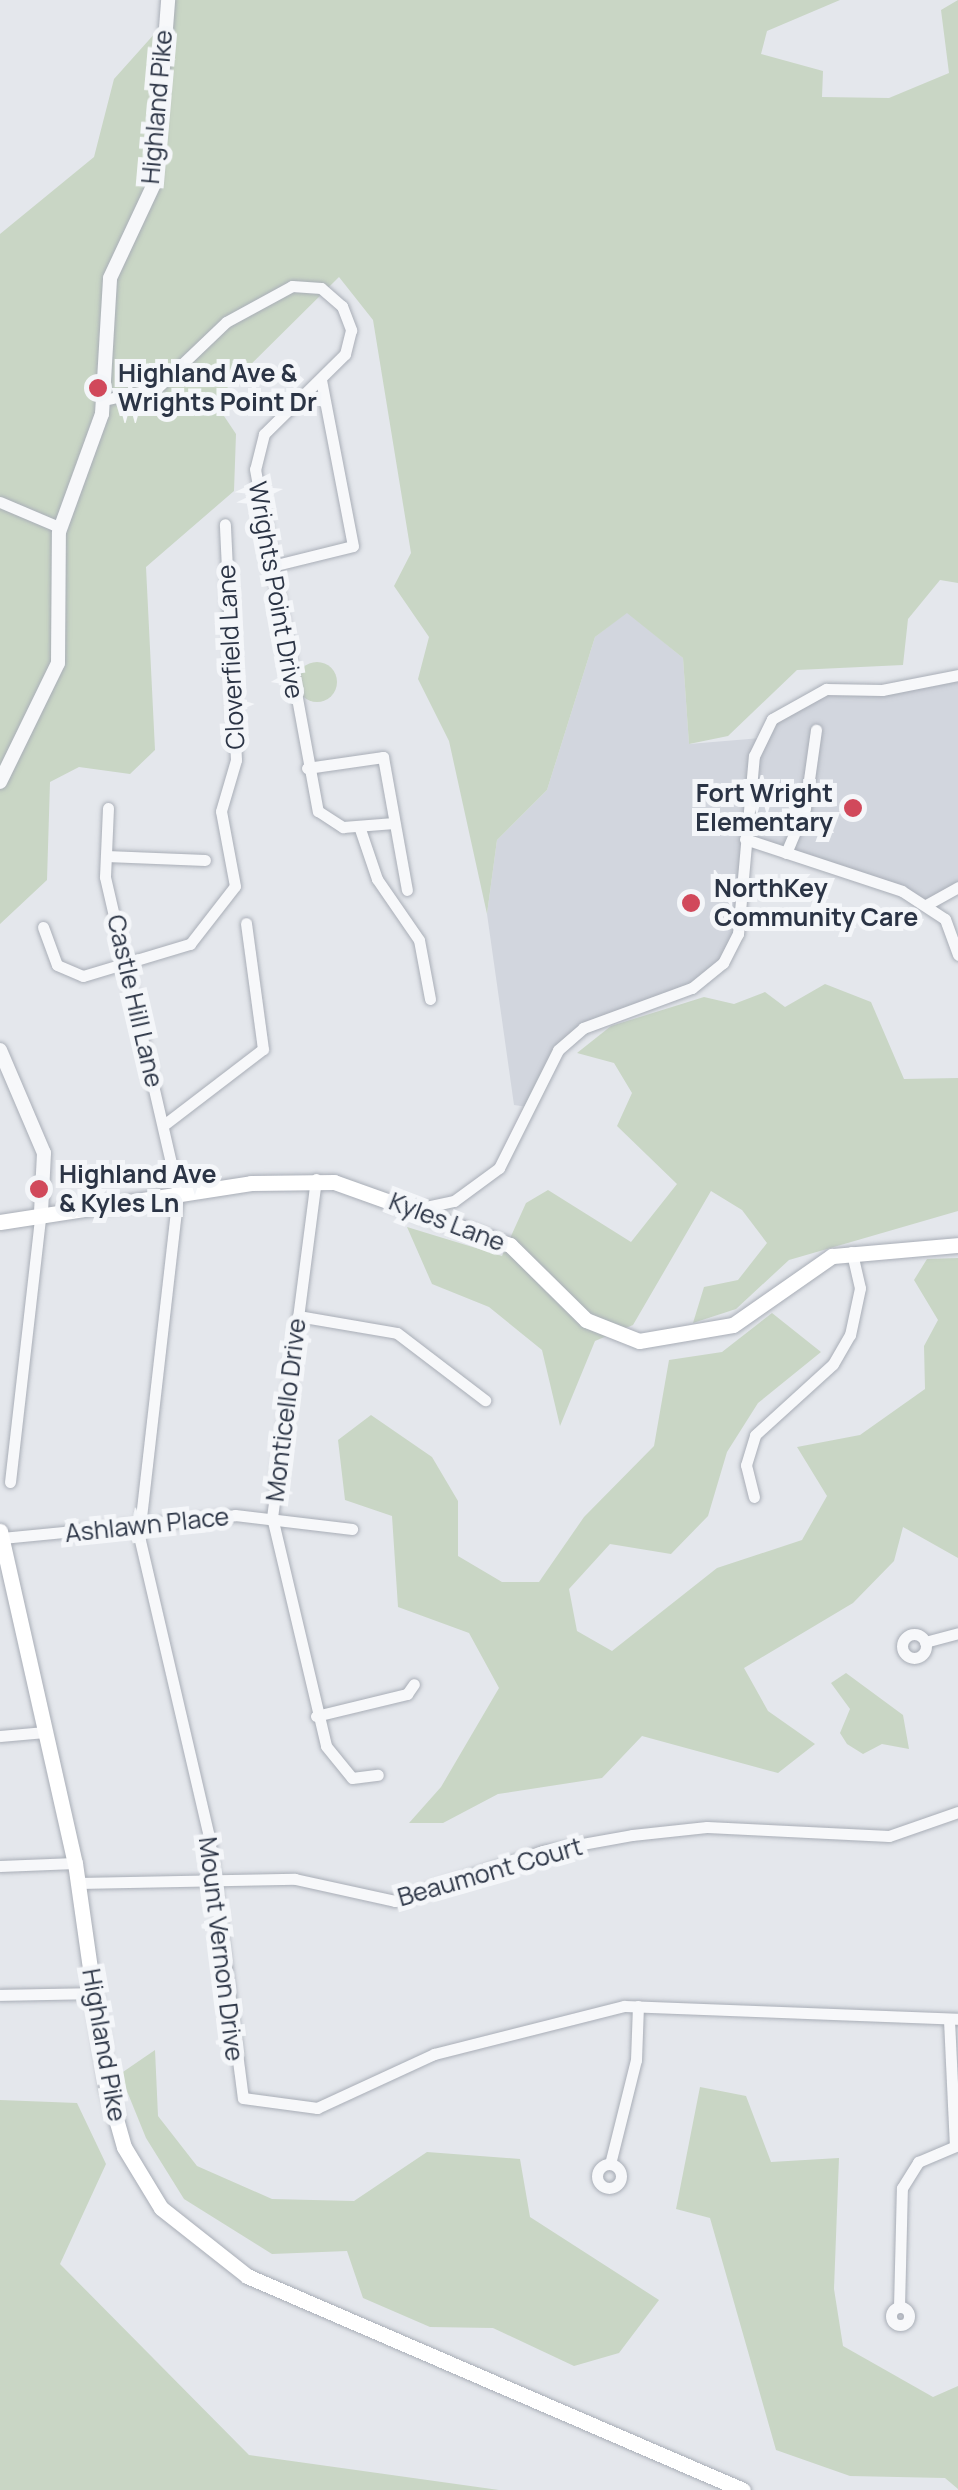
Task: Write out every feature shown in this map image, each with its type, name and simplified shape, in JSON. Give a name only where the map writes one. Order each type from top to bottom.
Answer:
[{"type":"main road","name":"Kyles Lane","points":[[0,1222],[42,1212],[178,1193],[316,1179],[510,1244],[586,1320],[639,1341],[715,1332],[812,1264],[852,1252],[958,1245]]},
{"type":"main road","name":"Highland Pike","points":[[1,1534],[8,1603],[45,1732],[75,1863],[94,1993],[124,2147],[161,2208],[202,2248],[247,2276],[743,2490]]},
{"type":"street","name":"Highland Pike","points":[[0,782],[58,663],[59,528],[104,400],[110,278],[156,171],[168,0]]},
{"type":"street","name":"Wrights Point Drive","points":[[104,400],[157,388],[226,322],[298,285],[333,296],[348,321],[345,354],[259,442],[272,566],[318,811],[360,829]]},
{"type":"street","points":[[272,566],[353,546],[321,380]]},
{"type":"street","points":[[0,502],[59,528]]},
{"type":"street","name":"Cloverfield Lane","points":[[43,928],[70,975],[127,964],[190,944],[235,886],[220,811],[236,760],[226,524]]},
{"type":"street","points":[[412,1210],[454,1201],[499,1168],[558,1050],[583,1028],[692,988],[724,963],[738,934],[754,756],[782,708],[826,688],[882,690],[958,676]]},
{"type":"street","points":[[786,852],[805,808],[816,730]]},
{"type":"street","points":[[308,768],[384,758],[406,890]]},
{"type":"street","name":"Castle Hill Lane","points":[[108,808],[106,856],[178,1193]]},
{"type":"street","points":[[394,823],[360,829],[376,879],[419,940],[430,999]]},
{"type":"street","points":[[745,839],[926,905],[945,920],[958,956]]},
{"type":"street","points":[[106,856],[205,860]]},
{"type":"street","points":[[926,905],[958,887]]},
{"type":"street","points":[[164,1124],[263,1049],[246,923]]},
{"type":"street","points":[[0,1050],[44,1154],[42,1212],[10,1482]]},
{"type":"street","name":"Monticello Drive","points":[[316,1179],[272,1517],[316,1716],[344,1772],[378,1776]]},
{"type":"street","name":"Mount Vernon Drive","points":[[178,1193],[138,1529],[214,1880],[238,2084],[261,2107],[316,2108],[434,2054],[638,2006],[953,2020]]},
{"type":"street","points":[[754,1497],[746,1465],[755,1435],[834,1364],[850,1335],[860,1288],[852,1252]]},
{"type":"street","points":[[298,1316],[397,1334],[485,1400]]},
{"type":"street","name":"Ashlawn Place","points":[[1,1534],[138,1529],[272,1517],[352,1529]]},
{"type":"street","points":[[925,1642],[958,1633]]},
{"type":"street","points":[[316,1716],[407,1694],[414,1684]]},
{"type":"street","points":[[0,1736],[45,1732]]},
{"type":"street","name":"Beaumont Court","points":[[78,1884],[295,1880],[395,1901],[542,1851],[632,1834],[720,1828],[888,1836],[958,1812]]},
{"type":"street","points":[[0,1866],[75,1863]]},
{"type":"street","points":[[0,1995],[94,1993]]},
{"type":"street","points":[[610,2164],[636,2060],[638,2006]]},
{"type":"street","points":[[899,2307],[902,2188],[918,2162],[956,2146],[953,2020]]},
{"type":"shaded area","points":[[627,612],[683,658],[689,744],[761,738],[800,698],[958,675],[958,887],[926,905],[746,839],[738,934],[713,974],[601,1019],[558,1050],[535,1108],[514,1105],[487,914],[497,840],[547,790],[595,637]]},
{"type":"green space","points":[[168,0],[840,0],[767,31],[761,54],[823,71],[822,97],[889,98],[949,73],[941,10],[958,0],[958,583],[940,580],[908,619],[903,665],[797,670],[728,736],[689,744],[683,658],[627,613],[595,637],[547,790],[497,840],[487,914],[449,741],[418,679],[429,637],[394,586],[411,553],[373,320],[339,277],[214,401],[236,434],[234,491],[146,567],[155,750],[130,774],[79,767],[50,782],[47,880],[0,924],[0,234],[94,157],[114,79],[165,22]]},
{"type":"green space","points":[[317,662],[331,668],[337,682],[331,696],[317,702],[303,696],[297,682],[303,668]]},
{"type":"green space","points":[[825,984],[871,1002],[904,1079],[958,1078],[958,1211],[789,1260],[736,1309],[693,1323],[704,1287],[738,1280],[767,1243],[742,1210],[711,1191],[633,1325],[595,1341],[560,1426],[542,1350],[489,1307],[432,1284],[407,1227],[502,1256],[526,1203],[548,1190],[631,1242],[677,1184],[617,1126],[632,1093],[614,1063],[577,1053],[611,1026],[704,997],[734,1004],[765,992],[785,1007]]},
{"type":"green space","points":[[958,1258],[958,1558],[903,1527],[894,1561],[853,1603],[744,1668],[768,1711],[815,1744],[778,1773],[642,1736],[602,1778],[498,1794],[443,1823],[409,1823],[441,1787],[499,1688],[469,1633],[398,1607],[392,1516],[345,1500],[338,1440],[371,1415],[432,1457],[458,1501],[458,1556],[502,1582],[539,1582],[584,1517],[654,1446],[669,1360],[722,1352],[772,1313],[821,1352],[758,1403],[727,1452],[708,1516],[671,1554],[610,1544],[569,1589],[577,1631],[612,1651],[717,1568],[802,1540],[827,1496],[797,1447],[860,1435],[925,1389],[924,1346],[938,1320],[914,1280],[927,1259]]},
{"type":"green space","points":[[846,1673],[903,1715],[909,1749],[882,1744],[863,1754],[847,1744],[840,1733],[850,1709],[831,1683]]},
{"type":"green space","points":[[155,2050],[158,2116],[197,2166],[272,2199],[354,2201],[427,2152],[520,2159],[530,2217],[659,2300],[619,2353],[574,2366],[493,2328],[430,2327],[363,2298],[347,2251],[272,2254],[184,2199],[146,2138],[120,2074]]},
{"type":"green space","points":[[700,2087],[746,2096],[771,2162],[839,2158],[834,2289],[843,2346],[933,2397],[958,2386],[958,2489],[945,2478],[850,2476],[776,2450],[710,2218],[676,2209]]},
{"type":"green space","points":[[0,2100],[77,2103],[106,2164],[60,2264],[249,2455],[499,2490],[0,2490]]},
{"type":"place","name":"Highland Ave & Wrights Point Dr","points":[[98,388]]},
{"type":"place","name":"Fort Wright Elementary","points":[[853,808]]},
{"type":"place","name":"NorthKey Community Care","points":[[691,903]]},
{"type":"place","name":"Highland Ave & Kyles Ln","points":[[39,1189]]}]
